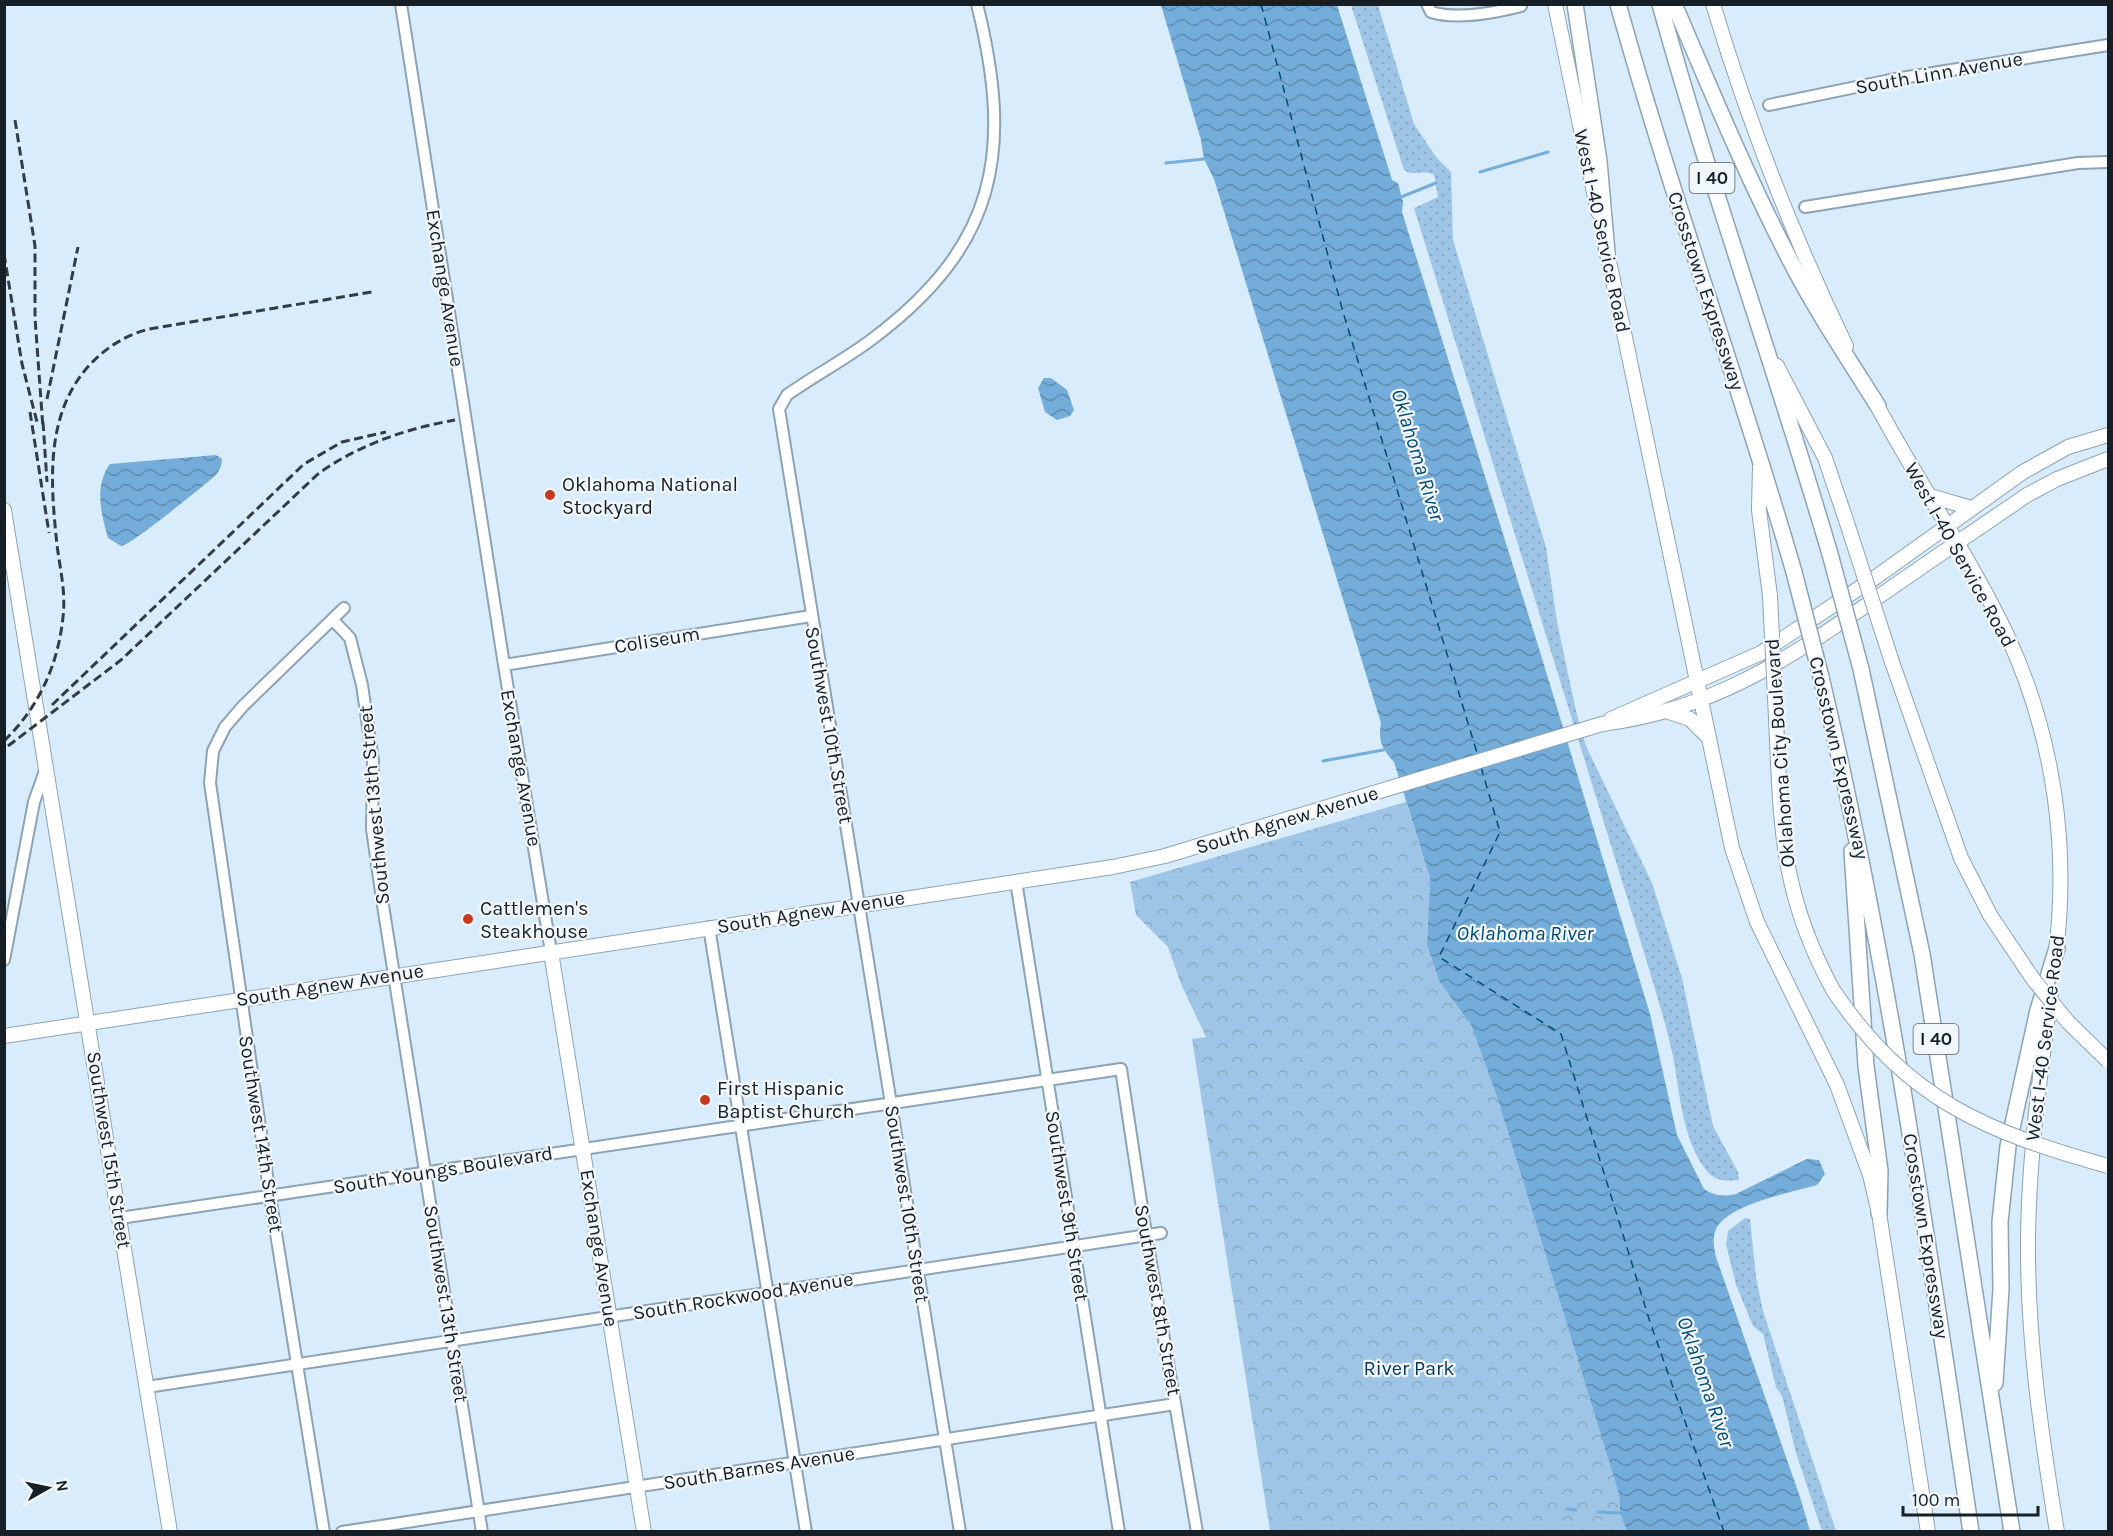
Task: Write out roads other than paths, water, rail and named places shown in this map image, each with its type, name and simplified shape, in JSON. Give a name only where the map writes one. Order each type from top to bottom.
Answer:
[{"type":"highway","points":[[1575,4],[1599,161],[1607,253]]},
{"type":"highway","name":"Crosstown Expressway","points":[[1618,4],[1663,158],[1761,459],[1794,572],[1848,788],[1899,1056],[1971,1532]]},
{"type":"highway","name":"Crosstown Expressway","points":[[1660,4],[1719,203],[1769,350],[1830,554],[1861,669],[1922,954],[2012,1532]]},
{"type":"highway","points":[[1674,4],[1736,150],[1789,259],[1818,312],[1878,406]]},
{"type":"highway","points":[[1848,788],[1866,1066],[1880,1171],[1880,1213]]},
{"type":"highway","points":[[1994,1413],[2001,1289],[2000,1222],[2004,1174],[2038,1010],[2057,948]]},
{"type":"main road","name":"West I-40 Service Road","points":[[1555,4],[1722,809],[1743,885],[1772,958],[1837,1085],[1857,1136],[1880,1213],[1928,1532]]},
{"type":"main road","name":"West I-40 Service Road","points":[[1713,4],[1743,97],[1779,194],[1827,305],[1878,406],[2007,637],[2027,688],[2046,750],[2060,851],[2057,948],[2032,1155],[2028,1238],[2033,1357],[2057,1532]]},
{"type":"main road","points":[[1769,350],[1825,458],[1892,662],[1961,858],[1990,915],[2033,979],[2068,1022],[2109,1061]]},
{"type":"main road","name":"South Agnew Avenue","points":[[1602,724],[1638,705],[1695,683],[1761,653],[1797,631],[1971,508],[2046,459],[2068,447],[2109,435]]},
{"type":"main road","name":"Oklahoma City Boulevard","points":[[1761,459],[1759,510],[1770,596],[1781,824],[1789,882],[1804,932],[1833,990],[1859,1026],[1886,1056],[1937,1099],[2006,1134],[2109,1166]]},
{"type":"main road","points":[[2046,459],[2057,479]]},
{"type":"main road","name":"South Agnew Avenue","points":[[4,1036],[1165,856],[1602,724],[1643,719],[1670,712],[1731,688],[1802,650],[2027,495],[2057,479],[2109,459]]},
{"type":"main road","points":[[1927,495],[1971,508]]},
{"type":"main road","name":"Southwest 15th Street","points":[[4,510],[170,1532]]},
{"type":"main road","points":[[1670,712],[1690,718],[1707,735]]},
{"type":"main road","name":"Exchange Avenue","points":[[551,952],[644,1532]]},
{"type":"street","name":"Exchange Avenue","points":[[401,4],[551,952]]},
{"type":"street","name":"Southwest 10th Street","points":[[960,1532],[779,409],[787,395],[869,341],[903,314],[950,265],[971,232],[990,178],[995,142],[993,91],[977,4]]},
{"type":"street","points":[[1427,4],[1431,12],[1467,14],[1521,6]]},
{"type":"street","name":"South Linn Avenue","points":[[1769,105],[1895,80],[2109,45]]},
{"type":"street","points":[[1805,207],[2078,163],[2109,162]]},
{"type":"street","name":"Southwest 14th Street","points":[[324,1532],[240,999],[210,783],[213,751],[218,738],[234,716],[344,608]]},
{"type":"street","name":"Coliseum","points":[[504,664],[811,616]]},
{"type":"street","name":"Southwest 13th Street","points":[[333,620],[350,638],[362,686],[373,761],[372,829],[482,1532]]},
{"type":"street","name":"Southwest 15th Street","points":[[4,960],[34,802],[46,768]]},
{"type":"street","name":"Southwest 9th Street","points":[[1016,880],[1119,1532]]},
{"type":"street","points":[[709,927],[806,1532]]},
{"type":"street","name":"South Youngs Boulevard","points":[[120,1218],[1121,1069]]},
{"type":"street","name":"Southwest 8th Street","points":[[1121,1069],[1146,1234],[1197,1532]]},
{"type":"street","name":"South Rockwood Avenue","points":[[147,1387],[1161,1233]]},
{"type":"street","name":"South Barnes Avenue","points":[[342,1532],[1175,1404]]},
{"type":"water","name":"Oklahoma River","points":[[1161,5],[1337,5],[1392,180],[1398,183],[1403,202],[1402,212],[1541,655],[1650,1014],[1677,1135],[1704,1189],[1723,1196],[1736,1194],[1807,1159],[1819,1160],[1825,1174],[1817,1185],[1762,1200],[1733,1213],[1716,1229],[1714,1239],[1716,1257],[1810,1531],[1627,1531],[1620,1513],[1619,1494],[1497,1097],[1471,1025],[1439,981],[1427,945],[1430,878],[1394,762],[1382,744],[1381,723],[1214,179],[1204,159],[1201,140]]},
{"type":"water","points":[[1044,378],[1051,378],[1067,390],[1074,410],[1070,416],[1057,420],[1045,412],[1038,388]]},
{"type":"water","points":[[216,455],[222,459],[216,474],[167,515],[121,546],[108,538],[101,509],[100,490],[110,464]]},
{"type":"waterway","points":[[1480,172],[1548,152]]},
{"type":"waterway","points":[[1166,163],[1204,159]]},
{"type":"waterway","points":[[1401,197],[1436,183]]},
{"type":"waterway","points":[[1323,761],[1383,750]]},
{"type":"waterway","points":[[1567,1509],[1576,1510]]},
{"type":"waterway","points":[[1598,1512],[1620,1513]]},
{"type":"railway","points":[[15,120],[35,246],[35,318],[43,428]]},
{"type":"railway","points":[[47,399],[78,247]]},
{"type":"railway","points":[[4,254],[22,364],[37,422]]},
{"type":"railway","points":[[4,741],[37,699],[57,652],[64,599],[53,501],[53,456],[62,413],[70,393],[82,374],[112,346],[149,329],[372,292]]},
{"type":"railway","points":[[30,412],[49,533]]},
{"type":"railway","points":[[8,746],[121,660],[319,473],[351,454],[384,439],[455,420]]},
{"type":"railway","points":[[43,422],[47,482]]},
{"type":"railway","points":[[52,705],[304,464],[342,442],[386,432]]},
{"type":"place","name":"Oklahoma National Stockyard","points":[[550,495]]},
{"type":"place","name":"Cattlemen's Steakhouse","points":[[468,919]]},
{"type":"place","name":"First Hispanic Baptist Church","points":[[705,1100]]},
{"type":"park label","name":"River Park","points":[[1409,1368]]}]
